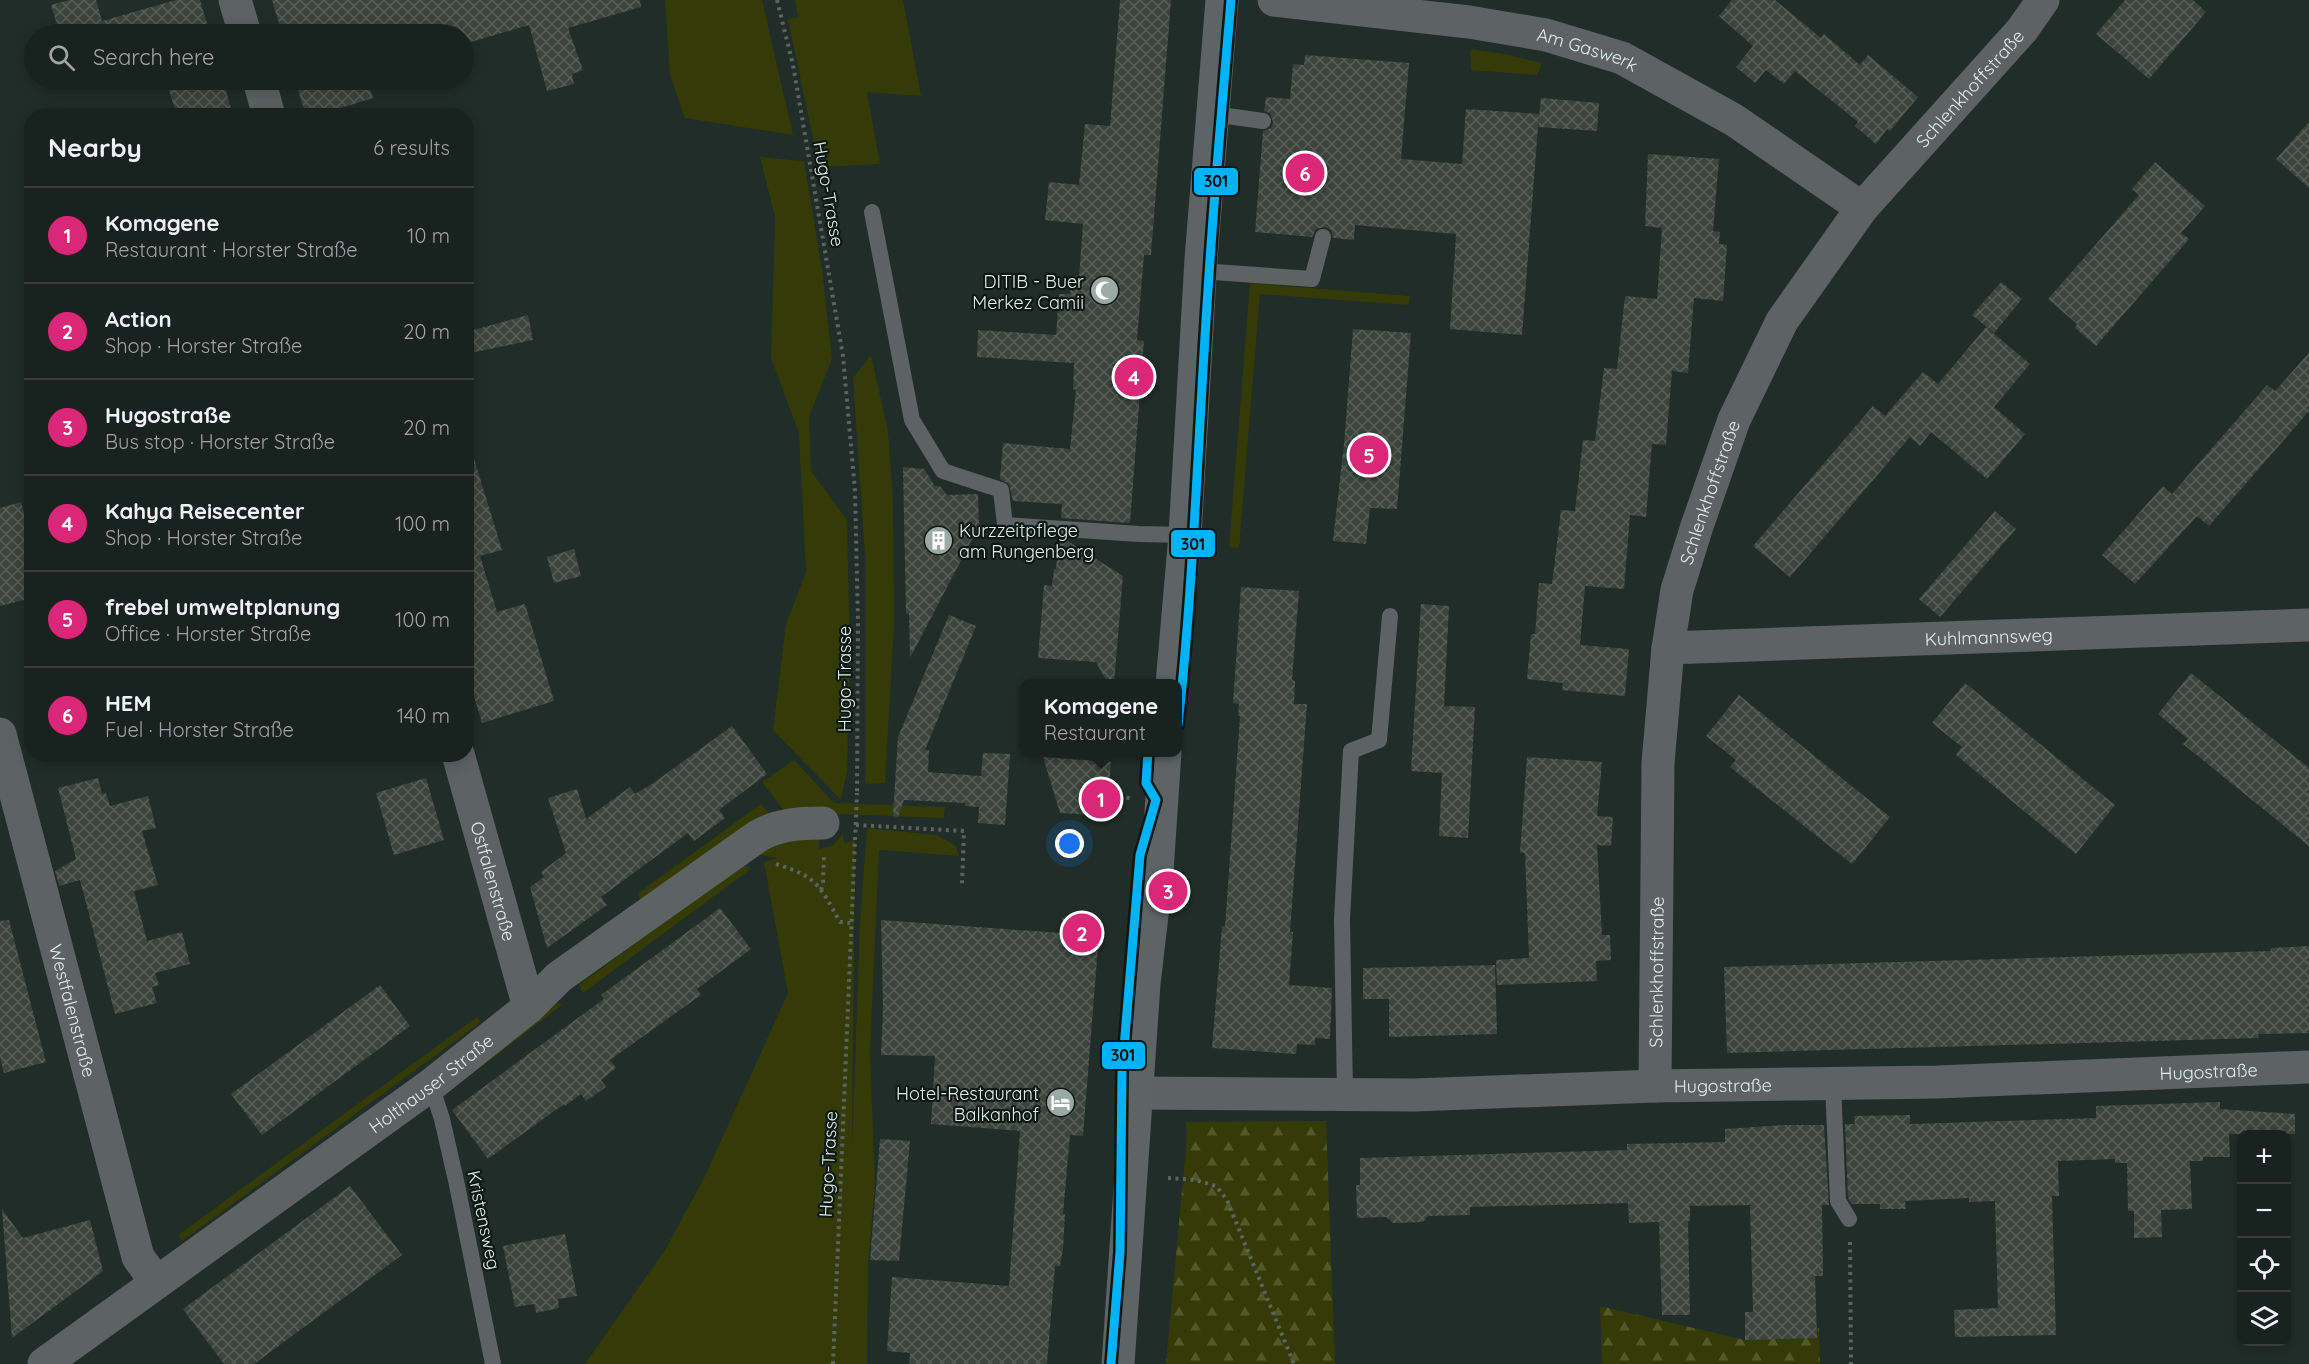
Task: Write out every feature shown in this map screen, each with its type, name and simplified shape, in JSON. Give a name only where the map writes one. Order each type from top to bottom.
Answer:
[{"type":"main road","points":[[1172,679],[1185,536],[1200,271],[1222,0]]},
{"type":"main road","points":[[1118,1364],[1144,984],[1157,872],[1165,757]]},
{"type":"street","points":[[235,0],[242,24]]},
{"type":"street","name":"Am Gaswerk","points":[[1274,0],[1480,24],[1546,35],[1622,58],[1734,120],[1862,208]]},
{"type":"street","name":"Schlenkhoffstraße","points":[[1655,1086],[1658,763],[1668,648],[1677,590],[1734,420],[1782,321],[1862,208],[2022,30],[2043,0]]},
{"type":"street","points":[[262,90],[267,108]]},
{"type":"street","name":"Kuhlmannsweg","points":[[1668,648],[2309,625]]},
{"type":"street","name":"Westfalenstraße","points":[[0,734],[138,1257],[156,1282]]},
{"type":"street","name":"Ostfalenstraße","points":[[460,762],[529,1006]]},
{"type":"street","name":"Holthauser Straße","points":[[44,1364],[431,1085],[529,1006],[559,977],[730,856],[771,828],[823,823]]},
{"type":"street","name":"Hugostraße","points":[[1138,1093],[1415,1095],[1655,1086],[1937,1082],[2309,1067]]},
{"type":"lane","points":[[1213,114],[1263,121]]},
{"type":"lane","points":[[872,212],[912,420],[943,471],[1001,490],[1005,525],[1185,536]]},
{"type":"lane","points":[[1200,271],[1312,279],[1323,237]]},
{"type":"lane","points":[[1344,1095],[1342,920],[1351,751],[1379,740],[1390,616]]},
{"type":"lane","points":[[1833,1084],[1838,1201],[1850,1219]]},
{"type":"lane","name":"Kristensweg","points":[[431,1085],[442,1119],[457,1185],[493,1364]]},
{"type":"path","name":"Hugo-Trasse","points":[[777,0],[793,65],[843,356],[855,491],[858,623],[857,793],[833,1364]]},
{"type":"path","points":[[823,823],[964,831],[962,884]]},
{"type":"path","points":[[730,856],[772,863],[808,876],[821,890],[840,922],[850,923]]},
{"type":"path","points":[[821,890],[824,870]]},
{"type":"path","points":[[1168,1178],[1196,1180],[1216,1186],[1227,1200],[1293,1364]]},
{"type":"path","points":[[1850,1219],[1851,1364]]},
{"type":"green space","points":[[665,0],[762,0],[793,135],[685,118],[670,76]]},
{"type":"green space","points":[[795,0],[903,0],[921,96],[867,92],[880,164],[819,167],[788,19],[798,17]]},
{"type":"green space","points":[[1470,49],[1542,63],[1537,75],[1471,70]]},
{"type":"green space","points":[[760,157],[804,161],[822,269],[832,359],[809,417],[811,471],[847,520],[850,652],[847,771],[841,800],[773,730],[786,624],[806,572],[799,433],[771,358],[775,217]]},
{"type":"green space","points":[[1250,283],[1410,296],[1409,305],[1260,294],[1239,548],[1229,547]]},
{"type":"green space","points":[[871,355],[888,431],[893,502],[894,626],[885,783],[865,784],[865,555],[853,378]]},
{"type":"green space","points":[[794,760],[834,803],[945,807],[944,818],[814,813],[789,817],[762,782]]},
{"type":"green space","points":[[761,804],[770,815],[646,906],[637,894]]},
{"type":"green space","points":[[867,828],[937,835],[956,846],[959,856],[879,850],[870,1052],[875,1185],[868,1262],[867,1364],[585,1364],[665,1250],[705,1176],[788,993],[764,862],[777,858],[744,852],[819,830],[819,849],[832,846],[843,834],[844,843],[855,840],[852,1150],[860,922]]},
{"type":"green space","points":[[743,865],[752,868],[583,993],[579,985]]},
{"type":"green space","points":[[559,1002],[562,1005],[452,1089],[456,1078]]},
{"type":"green space","points":[[477,1017],[481,1022],[182,1241],[178,1235]]},
{"type":"green space","points":[[1326,1121],[1335,1364],[1166,1364],[1186,1147],[1186,1122]]},
{"type":"green space","points":[[1600,1306],[1745,1340],[1819,1328],[1820,1364],[1602,1364]]},
{"type":"building","points":[[69,0],[96,0],[102,21],[176,0],[200,0],[207,24],[57,24],[51,5]]},
{"type":"building","points":[[272,0],[640,0],[641,7],[568,28],[583,70],[572,74],[574,84],[547,91],[529,25],[474,41],[474,24],[279,24]]},
{"type":"building","points":[[1120,0],[1171,0],[1151,255],[1144,255],[1137,340],[1144,341],[1130,523],[1061,518],[1062,504],[1013,501],[1009,484],[1000,479],[1003,443],[1070,449],[1076,390],[1073,389],[1074,363],[977,357],[978,330],[1056,335],[1059,294],[1070,294],[1071,276],[1079,276],[1083,224],[1045,220],[1049,182],[1079,185],[1085,124],[1110,126]]},
{"type":"building","points":[[1732,0],[1775,0],[1821,38],[1824,34],[1860,65],[1868,55],[1918,97],[1876,144],[1855,126],[1858,122],[1795,71],[1784,84],[1766,70],[1755,83],[1736,67],[1753,46],[1719,16]]},
{"type":"building","points":[[2125,0],[2193,0],[2206,12],[2149,79],[2096,34]]},
{"type":"building","points":[[1305,55],[1409,63],[1401,159],[1462,164],[1466,109],[1539,114],[1522,335],[1450,329],[1456,234],[1355,225],[1354,240],[1333,238],[1331,230],[1325,227],[1316,229],[1312,237],[1255,232],[1263,131],[1271,128],[1273,122],[1270,113],[1264,111],[1266,97],[1290,99],[1293,64],[1304,65]]},
{"type":"building","points":[[169,90],[226,90],[231,108],[175,108]]},
{"type":"building","points":[[298,90],[370,90],[373,98],[341,108],[304,108]]},
{"type":"building","points":[[1541,98],[1599,103],[1597,131],[1538,127]]},
{"type":"building","points":[[2309,122],[2309,188],[2276,159]]},
{"type":"building","points":[[1648,154],[1719,159],[1713,231],[1720,232],[1719,244],[1727,245],[1723,301],[1694,298],[1688,373],[1672,371],[1666,445],[1652,444],[1646,517],[1630,515],[1624,589],[1585,586],[1580,645],[1629,649],[1625,696],[1562,690],[1563,683],[1527,679],[1531,634],[1535,634],[1539,583],[1552,584],[1561,510],[1575,511],[1583,440],[1595,441],[1604,368],[1617,369],[1625,296],[1657,299],[1662,228],[1645,226]]},
{"type":"building","points":[[2155,162],[2205,206],[2181,233],[2189,239],[2096,346],[2075,328],[2077,324],[2048,299],[2139,195],[2132,189]]},
{"type":"building","points":[[2001,282],[2022,299],[1994,333],[1972,315]]},
{"type":"building","points":[[528,315],[533,340],[474,352],[474,330]]},
{"type":"building","points":[[1986,327],[2030,364],[1994,407],[2025,434],[1987,479],[1931,432],[1920,446],[1910,437],[1790,577],[1753,546],[1873,406],[1885,416],[1923,372],[1938,384]]},
{"type":"building","points":[[1353,329],[1411,333],[1397,509],[1370,508],[1366,544],[1333,541],[1344,444]]},
{"type":"building","points":[[2309,353],[2309,411],[2209,526],[2197,516],[2135,584],[2102,555],[2163,486],[2172,494],[2267,385],[2275,391]]},
{"type":"building","points":[[474,458],[502,550],[480,556],[497,612],[525,604],[554,701],[482,723],[474,696]]},
{"type":"building","name":"Kurzzeitpflege am Rungenberg","points":[[903,467],[924,469],[935,486],[940,486],[947,495],[978,494],[979,526],[910,658],[909,614],[906,614]]},
{"type":"building","points":[[21,502],[24,512],[24,600],[0,606],[0,508]]},
{"type":"building","points":[[1995,511],[2016,529],[1940,617],[1919,599]]},
{"type":"building","points":[[1059,539],[1066,540],[1123,576],[1114,679],[1105,679],[1096,662],[1038,658],[1044,585],[1052,586],[1054,569],[1056,569]]},
{"type":"building","points":[[574,549],[581,576],[554,583],[547,557]]},
{"type":"building","points":[[1241,587],[1299,591],[1292,680],[1295,681],[1294,704],[1307,704],[1290,932],[1293,932],[1289,985],[1332,988],[1330,1039],[1315,1038],[1315,1045],[1297,1044],[1296,1054],[1212,1048],[1222,926],[1225,927],[1240,716],[1238,716],[1239,704],[1233,703]]},
{"type":"building","points":[[1421,604],[1449,606],[1444,706],[1475,707],[1468,838],[1439,836],[1442,773],[1411,771]]},
{"type":"building","points":[[949,615],[976,626],[925,750],[929,750],[928,772],[981,776],[983,753],[1010,754],[1005,825],[978,823],[979,807],[965,806],[965,803],[904,800],[898,817],[893,816],[898,737]]},
{"type":"building","points":[[2191,673],[2309,768],[2309,846],[2183,744],[2188,739],[2158,714]]},
{"type":"building","points":[[1965,683],[2115,805],[2076,854],[1956,755],[1962,747],[1932,723]]},
{"type":"building","points":[[1739,695],[1890,817],[1852,864],[1730,767],[1736,760],[1706,736]]},
{"type":"building","points":[[732,726],[767,774],[719,810],[725,818],[694,841],[688,833],[601,897],[607,905],[547,948],[530,887],[544,877],[541,872],[566,853],[548,798],[577,789],[586,819],[630,787],[635,794],[652,784]]},
{"type":"building","points":[[1043,757],[1111,762],[1107,816],[1060,813]]},
{"type":"building","points":[[1527,757],[1602,762],[1597,816],[1613,817],[1611,846],[1597,845],[1602,935],[1610,935],[1611,960],[1596,961],[1597,981],[1497,985],[1496,960],[1529,958],[1525,853],[1520,852]]},
{"type":"building","points":[[98,778],[102,794],[106,793],[110,806],[148,796],[156,828],[142,831],[158,885],[134,891],[147,941],[182,932],[190,964],[155,973],[159,985],[152,987],[157,1003],[115,1014],[80,880],[59,886],[55,871],[76,859],[58,788]]},
{"type":"building","points":[[426,778],[444,840],[394,855],[376,793]]},
{"type":"building","points":[[720,908],[751,949],[697,989],[701,995],[610,1060],[616,1068],[601,1080],[606,1087],[586,1101],[581,1094],[565,1106],[564,1104],[488,1159],[452,1110],[604,999],[601,995]]},
{"type":"building","points":[[1062,918],[1100,921],[1083,1136],[1070,1135],[1063,1214],[1065,1214],[1063,1249],[1060,1266],[1055,1266],[1047,1364],[909,1364],[910,1353],[887,1351],[892,1277],[1009,1286],[1020,1131],[931,1124],[935,1056],[881,1055],[883,1005],[881,920],[1061,933]]},
{"type":"building","points":[[9,920],[46,1062],[4,1073],[0,1057],[0,921]]},
{"type":"building","points":[[2309,946],[2309,1033],[2258,1034],[2259,1038],[1727,1053],[1724,967],[2271,951],[2270,948]]},
{"type":"building","points":[[1495,965],[1497,1034],[1389,1037],[1389,999],[1363,999],[1363,968]]},
{"type":"building","points":[[380,985],[410,1026],[262,1135],[231,1094]]},
{"type":"building","points":[[2220,1102],[2220,1109],[2295,1114],[2295,1134],[2291,1134],[2291,1130],[2237,1130],[2237,1134],[2229,1134],[2230,1157],[2203,1157],[2203,1161],[2190,1161],[2192,1209],[2161,1210],[2162,1237],[2134,1238],[2134,1211],[2128,1211],[2127,1163],[2115,1163],[2115,1159],[2058,1161],[2059,1196],[2052,1196],[2056,1335],[1955,1337],[1954,1310],[1998,1308],[1995,1201],[1969,1202],[1969,1198],[1905,1201],[1906,1209],[1880,1209],[1880,1204],[1852,1204],[1848,1198],[1845,1124],[1855,1124],[1854,1116],[1910,1115],[1910,1124],[2096,1118],[2096,1106]]},
{"type":"building","points":[[1824,1125],[1829,1205],[1822,1205],[1823,1276],[1815,1276],[1817,1338],[1745,1340],[1745,1312],[1753,1312],[1750,1205],[1690,1206],[1690,1221],[1688,1221],[1690,1315],[1662,1315],[1659,1222],[1629,1223],[1628,1203],[1470,1207],[1470,1215],[1428,1216],[1423,1222],[1393,1223],[1386,1217],[1357,1218],[1356,1185],[1360,1185],[1360,1158],[1627,1150],[1627,1144],[1725,1142],[1725,1129]]},
{"type":"building","points":[[880,1139],[910,1141],[899,1261],[870,1260]]},
{"type":"building","points":[[350,1186],[402,1255],[254,1364],[224,1364],[183,1309]]},
{"type":"building","points":[[2,1209],[23,1238],[90,1220],[103,1271],[12,1338]]},
{"type":"building","points":[[565,1234],[577,1296],[558,1299],[559,1308],[536,1313],[534,1304],[515,1307],[503,1246]]},
{"type":"transit line","name":"301","points":[[1182,682],[1192,562],[1213,217],[1231,0]]},
{"type":"transit line","name":"301","points":[[1111,1364],[1120,1252],[1122,1072],[1140,855],[1156,800],[1146,783],[1148,757]]},
{"type":"place","name":"HEM","points":[[1305,173]]},
{"type":"place","name":"DITIB - Buer Merkez Camii","points":[[1105,291]]},
{"type":"place","name":"Kahya Reisecenter","points":[[1134,377]]},
{"type":"place","name":"frebel umweltplanung","points":[[1369,455]]},
{"type":"place","name":"Kurzzeitpflege am Rungenberg","points":[[938,540]]},
{"type":"place","name":"Komagene","points":[[1101,799]]},
{"type":"place","name":"Hugostraße","points":[[1168,891]]},
{"type":"place","name":"Action","points":[[1082,933]]},
{"type":"place","name":"Hotel-Restaurant Balkanhof","points":[[1060,1103]]}]
